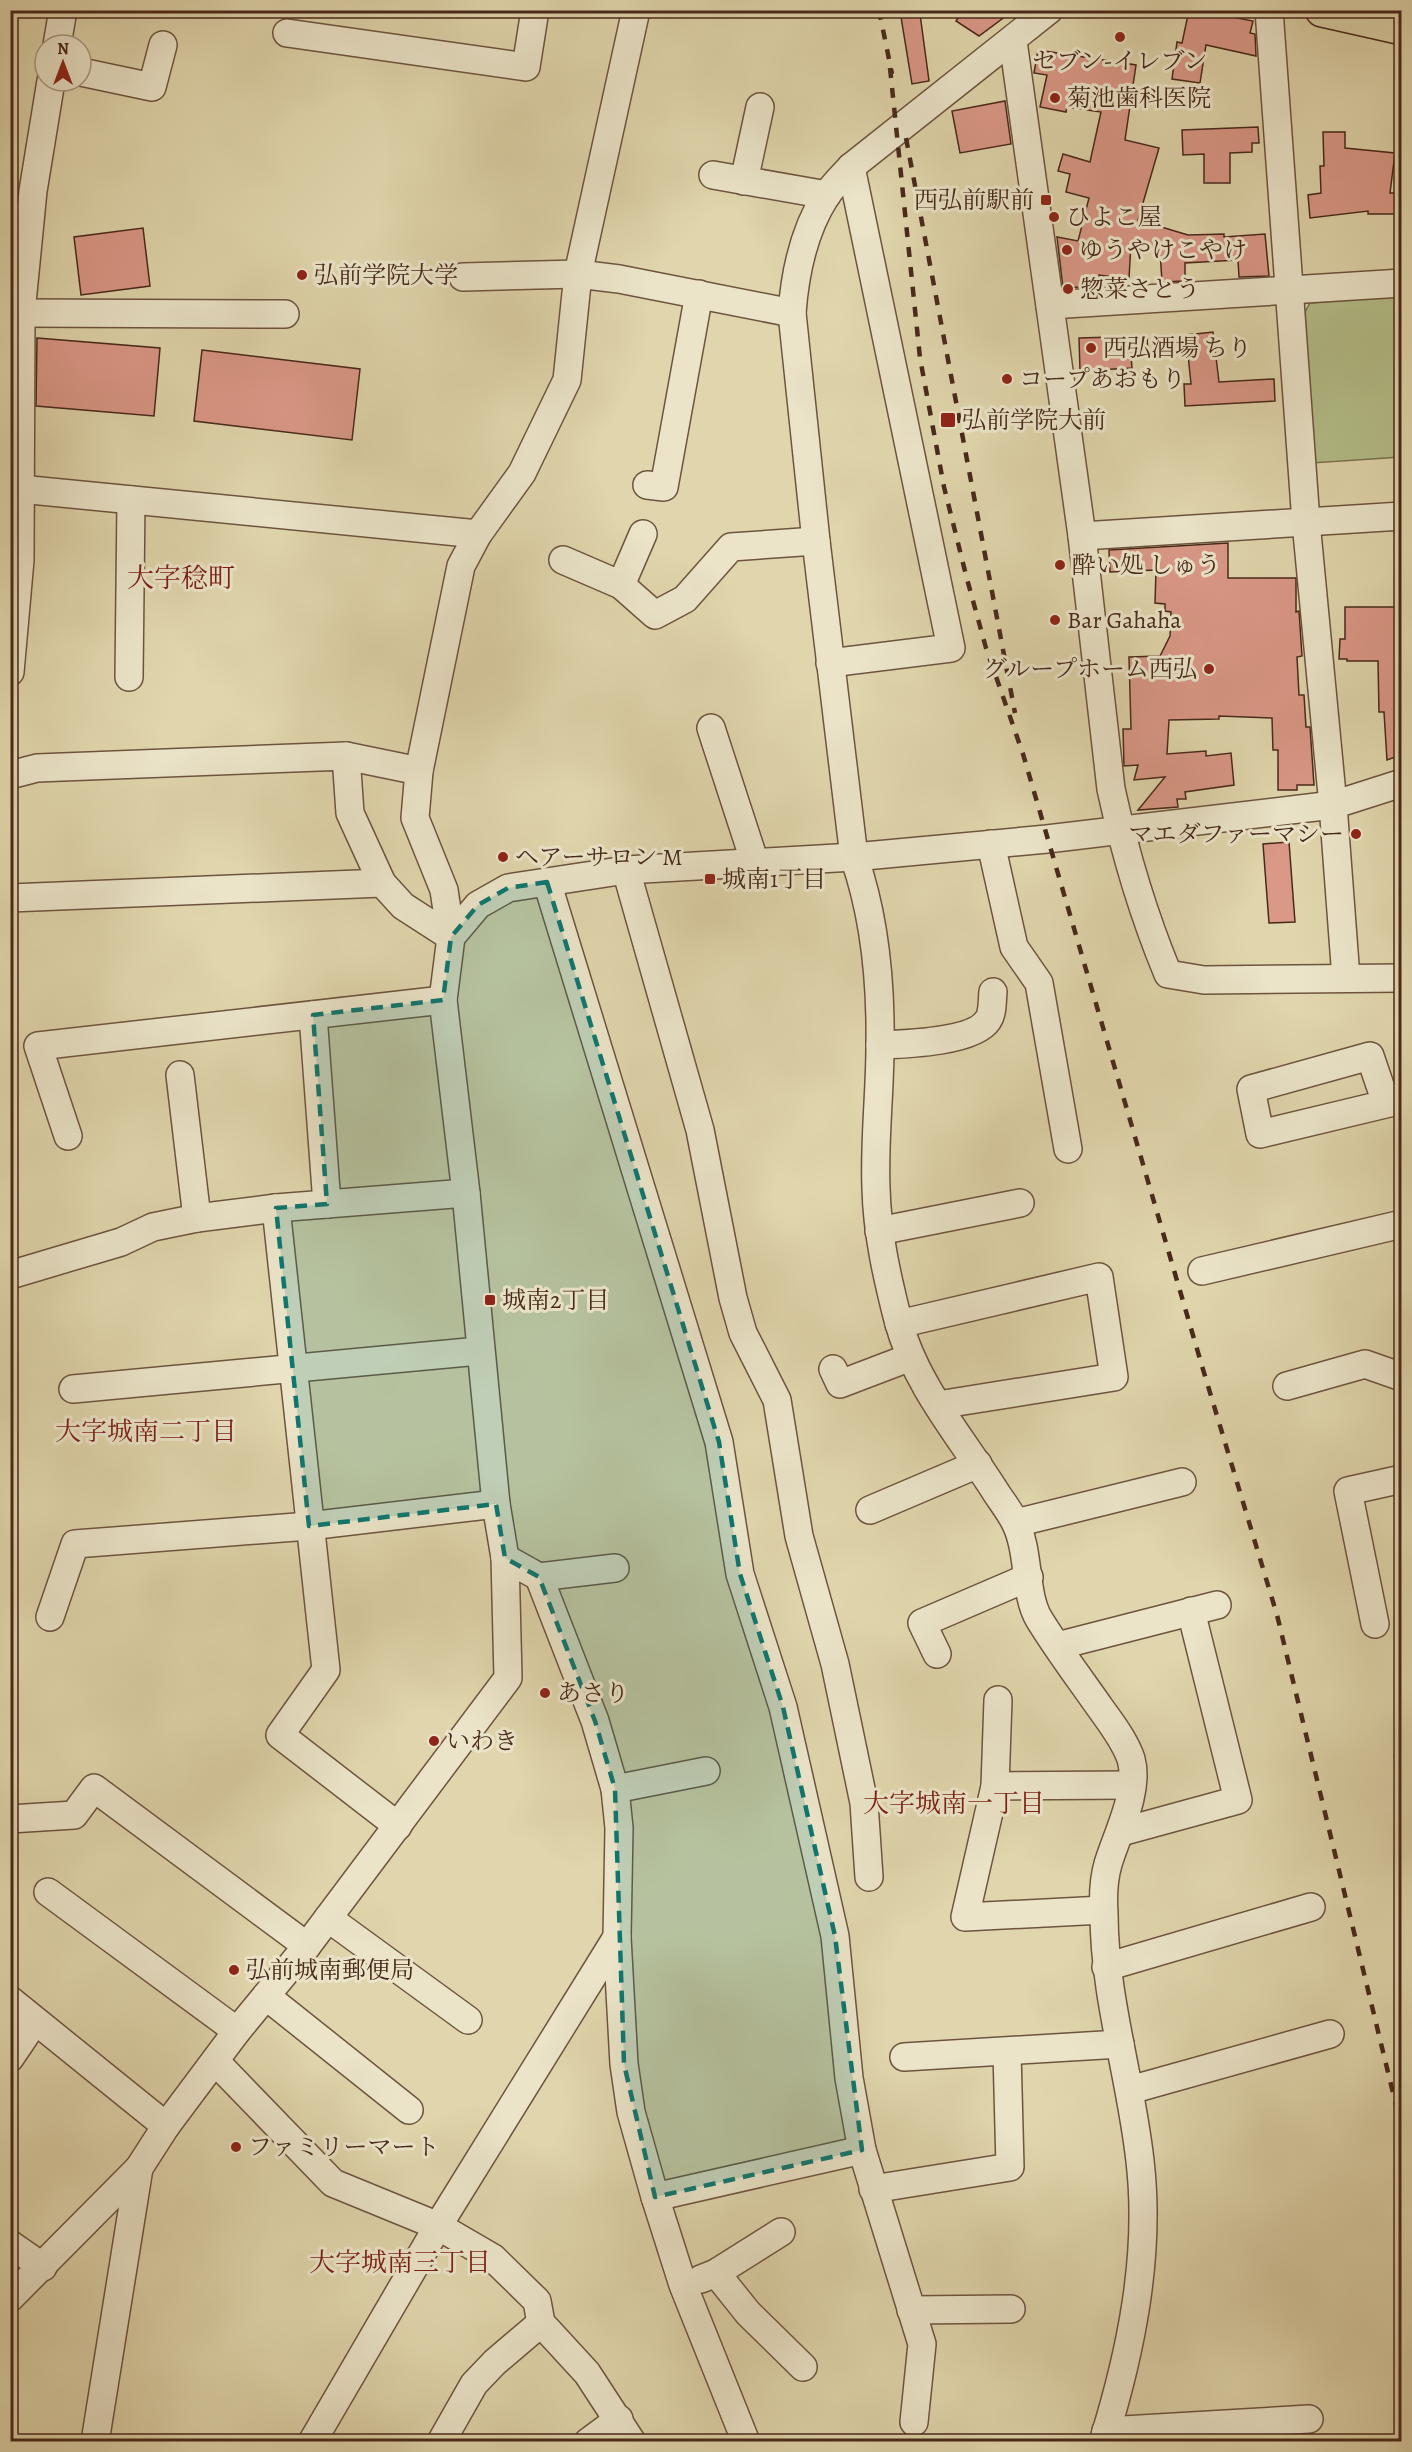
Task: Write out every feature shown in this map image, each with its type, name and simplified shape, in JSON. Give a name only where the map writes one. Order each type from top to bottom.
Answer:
[{"type":"main road","points":[[1322,10],[1401,28]]},
{"type":"street","points":[[59,33],[63,10]]},
{"type":"street","points":[[287,33],[526,67],[535,10]]},
{"type":"street","points":[[10,2298],[139,2168],[166,2126],[237,2031],[307,1946],[508,1678],[505,1558],[496,1504],[479,1351],[466,1193],[443,1000],[451,937],[444,890],[415,818],[419,771],[461,566],[478,534],[522,473],[567,380],[578,274],[636,10]]},
{"type":"street","points":[[1049,10],[1013,41],[946,90],[851,167],[826,195],[812,225],[794,282],[792,313],[816,541],[854,857],[864,885],[878,961],[880,1045],[876,1185],[879,1231],[899,1324],[911,1357],[938,1405],[1016,1523],[1026,1551],[1035,1612],[1132,1760],[1127,1812],[1107,1866],[1103,1910],[1106,1967],[1130,2090],[1140,2164],[1144,2234],[1137,2297],[1105,2436],[1310,2420]]},
{"type":"street","points":[[1269,10],[1306,522],[1333,805],[1346,978]]},
{"type":"street","points":[[1013,41],[1082,536],[1112,789],[1120,829],[1146,922],[1168,974],[1204,980],[1401,978]]},
{"type":"street","points":[[93,75],[152,87],[163,45]]},
{"type":"street","points":[[10,672],[20,560],[20,489],[15,406],[21,313],[22,191],[48,93]]},
{"type":"street","points":[[744,181],[760,107]]},
{"type":"street","points":[[831,663],[951,648],[851,167]]},
{"type":"street","points":[[713,175],[826,195]]},
{"type":"street","points":[[463,277],[578,274],[619,279],[792,313]]},
{"type":"street","points":[[1050,305],[1401,283]]},
{"type":"street","points":[[647,485],[664,487],[699,294]]},
{"type":"street","points":[[21,313],[285,314]]},
{"type":"street","points":[[20,489],[478,534]]},
{"type":"street","points":[[129,677],[131,500]]},
{"type":"street","points":[[1082,536],[1401,516]]},
{"type":"street","points":[[621,585],[644,534]]},
{"type":"street","points":[[563,560],[621,585],[655,615],[685,599],[730,547],[816,541]]},
{"type":"street","points":[[711,728],[755,863]]},
{"type":"street","points":[[10,775],[37,768],[346,756],[419,771]]},
{"type":"street","points":[[346,756],[350,813],[382,884],[403,906],[451,937]]},
{"type":"street","points":[[451,937],[478,905],[508,888],[626,870],[854,857],[991,844],[1333,805],[1401,783]]},
{"type":"street","points":[[991,844],[1014,947],[1039,983],[1068,1149]]},
{"type":"street","points":[[626,870],[700,1130],[733,1298],[743,1333],[777,1400],[799,1536],[835,1664],[864,1803],[869,1877]]},
{"type":"street","points":[[547,882],[719,1442],[740,1574],[783,1707],[835,1936],[849,2078],[862,2150],[922,2344],[914,2422]]},
{"type":"street","points":[[10,898],[382,884]]},
{"type":"street","points":[[880,1045],[913,1043],[961,1035],[980,1028],[990,1019],[993,992]]},
{"type":"street","points":[[69,1136],[38,1046],[443,1000]]},
{"type":"street","points":[[313,1015],[327,1204]]},
{"type":"street","points":[[1370,1056],[1394,1101],[1260,1134],[1251,1089],[1370,1056]]},
{"type":"street","points":[[180,1075],[197,1218]]},
{"type":"street","points":[[10,1275],[121,1242],[153,1227],[197,1218],[276,1208],[466,1193]]},
{"type":"street","points":[[879,1231],[1020,1203]]},
{"type":"street","points":[[276,1208],[326,1670],[280,1735],[398,1826]]},
{"type":"street","points":[[1202,1271],[1401,1224]]},
{"type":"street","points":[[899,1324],[1099,1277],[1114,1377],[938,1405]]},
{"type":"street","points":[[73,1389],[479,1351]]},
{"type":"street","points":[[833,1369],[840,1384],[911,1357]]},
{"type":"street","points":[[1287,1386],[1365,1364],[1401,1377]]},
{"type":"street","points":[[870,1510],[978,1464]]},
{"type":"street","points":[[1375,1624],[1348,1491],[1401,1479]]},
{"type":"street","points":[[1016,1523],[1182,1482]]},
{"type":"street","points":[[50,1617],[75,1544],[309,1526],[496,1504]]},
{"type":"street","points":[[505,1558],[539,1576],[615,1568]]},
{"type":"street","points":[[539,1576],[581,1682],[615,1789],[619,1828],[616,1937],[631,2112],[683,2285],[746,2442]]},
{"type":"street","points":[[937,1654],[922,1623],[1029,1577]]},
{"type":"street","points":[[1057,1646],[1204,1608],[1238,1800],[1121,1832]]},
{"type":"street","points":[[998,1700],[995,1786],[965,1917],[1103,1910]]},
{"type":"street","points":[[615,1789],[706,1771]]},
{"type":"street","points":[[995,1786],[1131,1785]]},
{"type":"street","points":[[10,1819],[74,1815],[94,1788],[307,1946]]},
{"type":"street","points":[[48,1892],[237,2031]]},
{"type":"street","points":[[1106,1967],[1311,1907]]},
{"type":"street","points":[[328,1918],[468,2020]]},
{"type":"street","points":[[312,2442],[438,2226],[616,1937]]},
{"type":"street","points":[[266,1996],[409,2110]]},
{"type":"street","points":[[10,2000],[166,2126]]},
{"type":"street","points":[[10,2058],[35,2021]]},
{"type":"street","points":[[1130,2090],[1330,2034]]},
{"type":"street","points":[[904,2057],[1120,2044]]},
{"type":"street","points":[[873,2189],[1010,2167],[1006,2052]]},
{"type":"street","points":[[215,2061],[333,2183],[438,2226],[493,2258],[537,2301],[541,2323],[587,2373],[626,2431],[588,2442]]},
{"type":"street","points":[[655,2197],[862,2150]]},
{"type":"street","points":[[95,2442],[139,2168]]},
{"type":"street","points":[[683,2285],[716,2273],[781,2232]]},
{"type":"street","points":[[10,2244],[43,2267]]},
{"type":"street","points":[[716,2273],[748,2313],[803,2367]]},
{"type":"street","points":[[911,2310],[1011,2309]]},
{"type":"street","points":[[441,2442],[474,2385],[495,2361],[541,2323]]},
{"type":"highlighted area","points":[[547,882],[719,1442],[740,1574],[783,1707],[835,1936],[862,2150],[655,2197],[624,2064],[615,1789],[595,1721],[539,1577],[505,1558],[496,1504],[309,1526],[276,1208],[327,1204],[313,1015],[443,1000],[451,937],[478,905],[508,888]]},
{"type":"green space","points":[[1398,296],[1401,457],[1312,463],[1304,314],[1310,303]]},
{"type":"shaded area","points":[[1402,1753],[1401,1791],[1394,1755]]},
{"type":"building","points":[[963,10],[1014,10],[979,36],[956,21]]},
{"type":"building","points":[[1189,10],[1217,10],[1216,14],[1253,21],[1250,33],[1255,34],[1256,56],[1206,45],[1200,83],[1172,79],[1177,42],[1182,43]]},
{"type":"building","points":[[920,14],[929,81],[912,84],[901,17]]},
{"type":"building","points":[[1038,50],[1136,65],[1125,140],[1159,148],[1138,220],[1188,235],[1224,234],[1224,237],[1265,234],[1269,276],[1239,277],[1238,260],[1185,263],[1185,281],[1162,282],[1160,251],[1131,242],[1129,279],[1099,275],[1097,286],[1063,288],[1057,237],[1078,241],[1089,198],[1066,192],[1070,174],[1058,171],[1063,154],[1090,162],[1101,112],[1067,107],[1066,112],[1040,107],[1047,75],[1034,73]]},
{"type":"building","points":[[1005,101],[1011,144],[960,153],[952,111]]},
{"type":"building","points":[[1258,127],[1259,143],[1252,143],[1252,152],[1230,153],[1230,183],[1204,183],[1204,154],[1183,155],[1182,130]]},
{"type":"building","points":[[1323,132],[1345,132],[1345,148],[1395,153],[1390,193],[1401,193],[1401,214],[1368,214],[1368,211],[1310,218],[1308,195],[1321,193],[1320,166],[1324,166]]},
{"type":"building","points":[[143,228],[150,286],[81,295],[74,237]]},
{"type":"building","points":[[1213,332],[1219,382],[1274,379],[1275,401],[1185,406],[1184,384],[1191,384],[1186,335]]},
{"type":"building","points":[[1147,336],[1148,356],[1131,356],[1132,368],[1080,371],[1079,338]]},
{"type":"building","points":[[37,338],[160,348],[154,416],[36,406]]},
{"type":"building","points":[[202,350],[360,369],[352,440],[194,421]]},
{"type":"building","points":[[1228,543],[1228,578],[1296,578],[1296,612],[1299,611],[1302,656],[1297,657],[1299,695],[1304,695],[1306,727],[1310,727],[1314,785],[1297,785],[1297,790],[1278,790],[1278,750],[1273,750],[1272,718],[1219,716],[1219,719],[1169,720],[1167,754],[1206,751],[1206,756],[1231,753],[1234,785],[1185,792],[1186,799],[1177,799],[1178,807],[1138,810],[1165,777],[1134,780],[1138,765],[1124,766],[1123,729],[1131,729],[1129,657],[1160,656],[1170,636],[1171,612],[1165,611],[1165,604],[1155,603],[1156,570],[1110,572],[1109,550]]},
{"type":"building","points":[[1345,607],[1401,607],[1401,755],[1387,760],[1384,712],[1379,712],[1378,661],[1339,659],[1340,639],[1345,639]]},
{"type":"building","points":[[1289,842],[1295,922],[1269,923],[1263,844]]},
{"type":"railway","points":[[879,10],[892,74]]},
{"type":"railway","points":[[890,68],[920,358],[944,487],[986,648],[1023,754],[1277,1615],[1402,2130]]},
{"type":"railway","points":[[906,138],[1015,713]]},
{"type":"place","name":"セブン-イレブン","points":[[1120,37]]},
{"type":"place","name":"菊池歯科医院","points":[[1055,98]]},
{"type":"place","name":"西弘前駅前","points":[[1046,200]]},
{"type":"place","name":"ひよこ屋","points":[[1054,217]]},
{"type":"place","name":"ゆうやけこやけ","points":[[1067,250]]},
{"type":"place","name":"弘前学院大学","points":[[302,275]]},
{"type":"place","name":"惣菜さとう","points":[[1068,289]]},
{"type":"place","name":"西弘酒場 ちり","points":[[1091,348]]},
{"type":"place","name":"コープあおもり","points":[[1007,379]]},
{"type":"place","name":"弘前学院大前","points":[[948,420]]},
{"type":"place","name":"酔い処 しゅう","points":[[1060,565]]},
{"type":"place","name":"Bar Gahaha","points":[[1055,620]]},
{"type":"place","name":"グループホーム西弘","points":[[1209,669]]},
{"type":"place","name":"マエダファーマシー","points":[[1356,834]]},
{"type":"place","name":"ヘアーサロン M","points":[[503,857]]},
{"type":"place","name":"城南1丁目","points":[[710,879]]},
{"type":"place","name":"城南2丁目","points":[[490,1300]]},
{"type":"place","name":"あさり","points":[[545,1693]]},
{"type":"place","name":"いわき","points":[[434,1741]]},
{"type":"place","name":"弘前城南郵便局","points":[[234,1970]]},
{"type":"place","name":"ファミリーマート","points":[[236,2147]]},
{"type":"district","name":"大字稔町","points":[[181,578]]},
{"type":"district","name":"大字城南二丁目","points":[[146,1431]]},
{"type":"district","name":"大字城南一丁目","points":[[954,1803]]},
{"type":"district","name":"大字城南三丁目","points":[[400,2262]]}]
